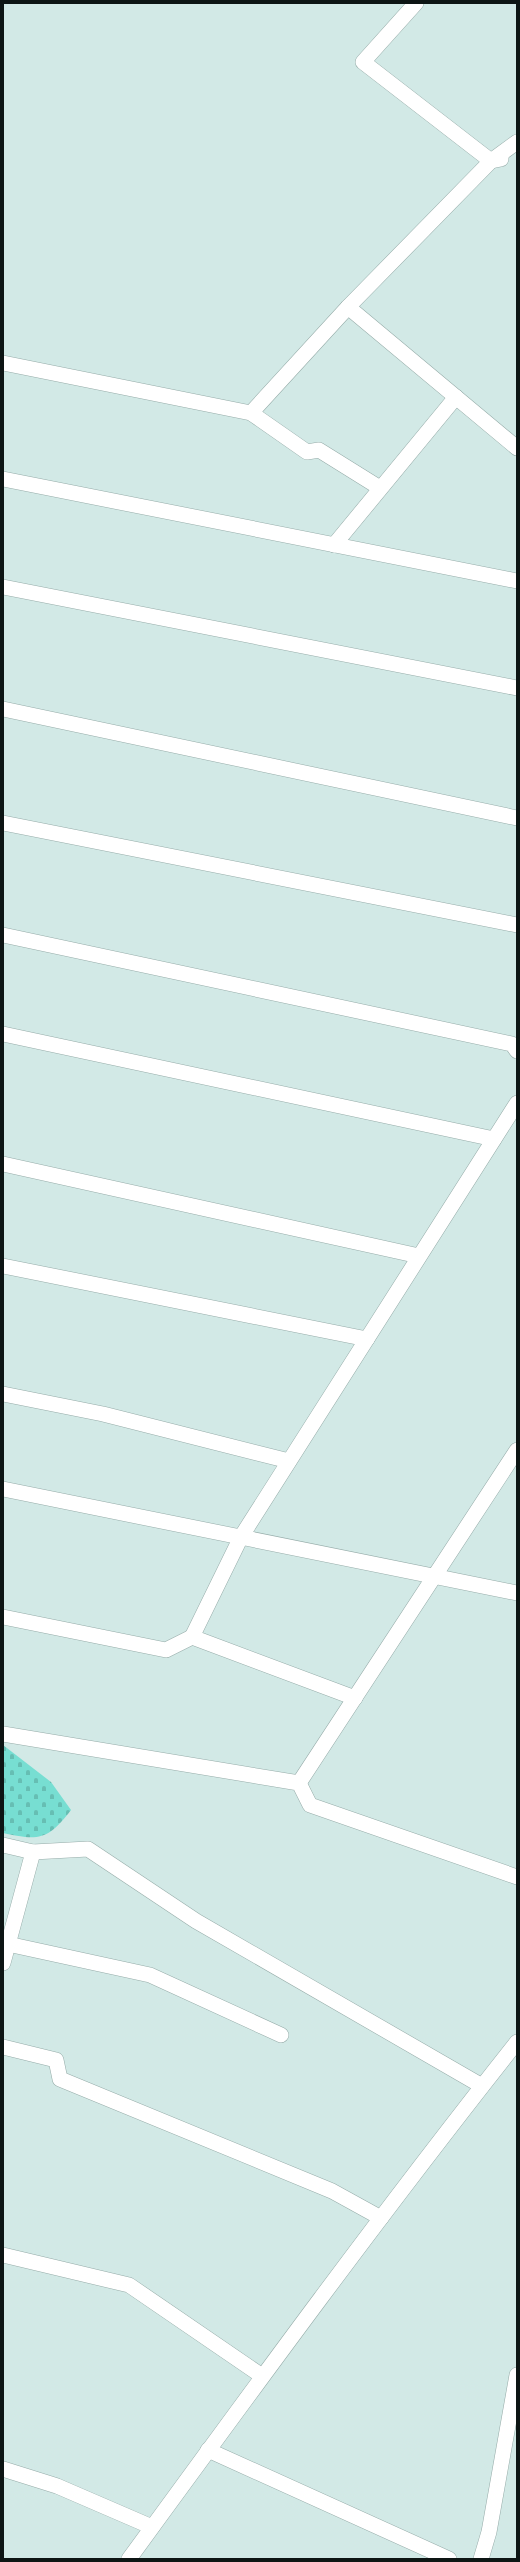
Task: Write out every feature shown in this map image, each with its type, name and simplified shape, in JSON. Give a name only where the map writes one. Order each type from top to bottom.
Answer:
[{"type":"street","points":[[416,3],[363,62],[491,161]]},
{"type":"street","points":[[251,413],[348,307],[491,161],[517,142]]},
{"type":"street","points":[[491,161],[517,155]]},
{"type":"street","points":[[348,307],[517,448]]},
{"type":"street","points":[[3,363],[251,413],[307,452],[319,450],[380,488]]},
{"type":"street","points":[[334,545],[456,397]]},
{"type":"street","points":[[3,479],[517,581]]},
{"type":"street","points":[[3,587],[517,688]]},
{"type":"street","points":[[3,709],[517,818]]},
{"type":"street","points":[[3,823],[517,925]]},
{"type":"street","points":[[3,935],[512,1044],[517,1051]]},
{"type":"street","points":[[3,1034],[494,1139]]},
{"type":"street","points":[[3,1617],[166,1650],[192,1637],[241,1537],[517,1103]]},
{"type":"street","points":[[3,1164],[420,1256]]},
{"type":"street","points":[[3,1266],[367,1339]]},
{"type":"street","points":[[3,1394],[103,1414],[289,1461]]},
{"type":"street","points":[[299,1784],[517,1450]]},
{"type":"street","points":[[3,1489],[517,1593]]},
{"type":"street","points":[[192,1637],[355,1698]]},
{"type":"street","points":[[3,1734],[299,1784]]},
{"type":"street","points":[[299,1784],[310,1805],[517,1878]]},
{"type":"street","points":[[3,1845],[32,1852],[88,1849],[196,1921],[482,2086]]},
{"type":"street","points":[[3,1963],[5,1943],[32,1852]]},
{"type":"street","points":[[5,1943],[150,1975],[281,2035]]},
{"type":"street","points":[[129,2559],[262,2376],[381,2218],[517,2042]]},
{"type":"street","points":[[3,2047],[56,2060],[60,2079],[332,2191],[381,2218]]},
{"type":"street","points":[[3,2255],[128,2285],[262,2376]]},
{"type":"street","points":[[481,2559],[489,2532],[517,2375]]},
{"type":"street","points":[[208,2450],[449,2559]]},
{"type":"street","points":[[3,2470],[57,2486],[152,2528]]},
{"type":"green space","points":[[3,1745],[51,1782],[71,1810],[49,1833],[42,1836],[26,1837],[3,1833]]}]
